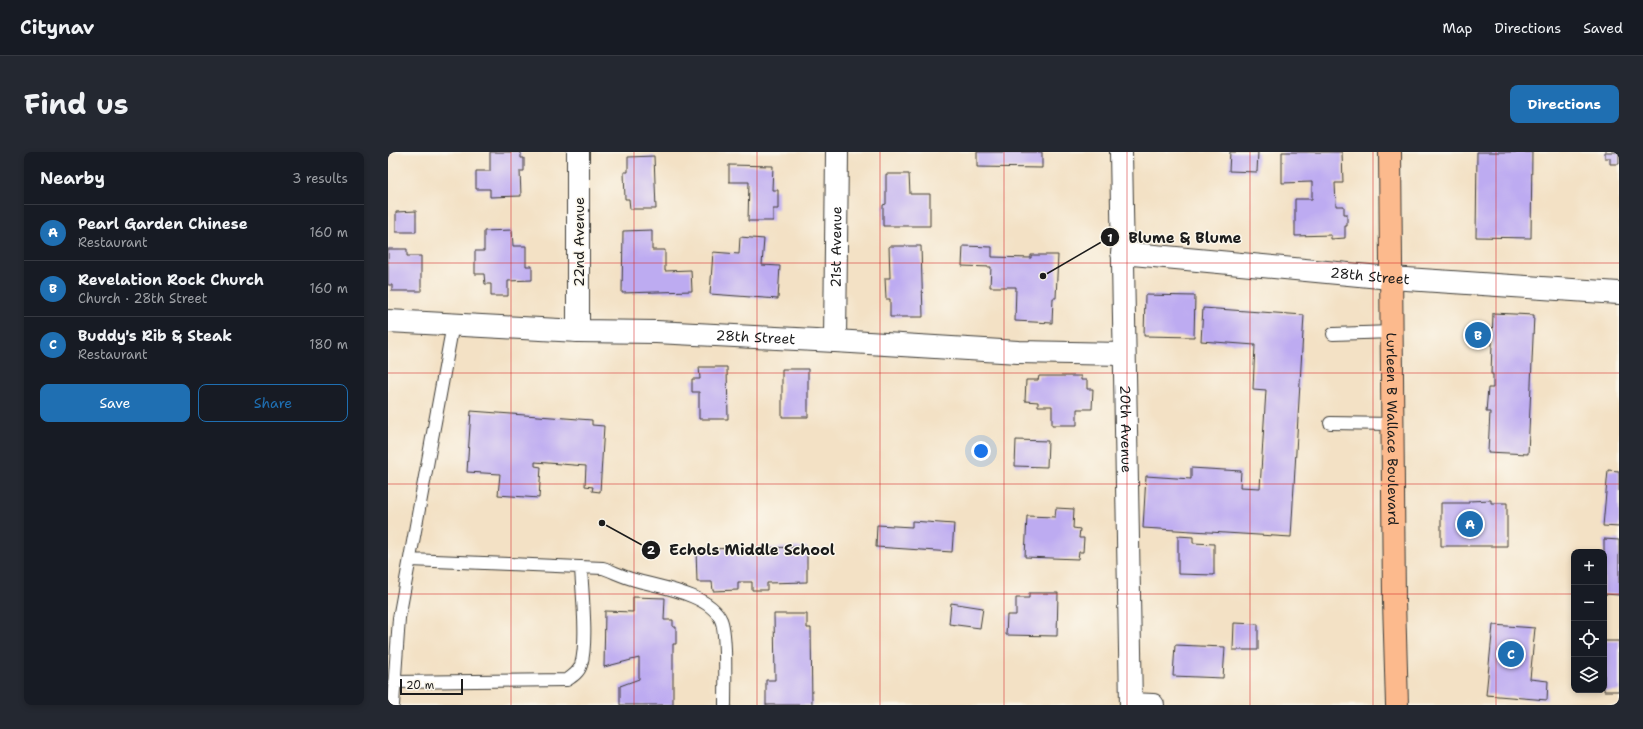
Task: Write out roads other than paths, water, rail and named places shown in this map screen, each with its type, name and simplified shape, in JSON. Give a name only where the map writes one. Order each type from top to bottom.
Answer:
[{"type":"highway","name":"Lurleen B Wallace Boulevard","points":[[1390,152],[1396,705]]},
{"type":"street","name":"22nd Avenue","points":[[578,152],[578,331]]},
{"type":"street","name":"21st Avenue","points":[[835,341],[837,152]]},
{"type":"street","name":"20th Avenue","points":[[1120,152],[1130,704]]},
{"type":"street","name":"28th Street","points":[[1122,253],[1391,278],[1619,293]]},
{"type":"street","name":"28th Street","points":[[388,321],[578,331],[656,332],[1018,352],[1123,354]]},
{"type":"street","points":[[1130,704],[1153,705]]},
{"type":"lane","points":[[393,705],[399,618],[452,324]]},
{"type":"lane","points":[[1333,334],[1392,332]]},
{"type":"lane","points":[[1330,423],[1392,424]]},
{"type":"lane","points":[[410,560],[603,568],[633,579],[682,592],[712,607],[721,620],[724,634],[725,705]]},
{"type":"lane","points":[[394,682],[567,680],[574,675],[581,666],[583,651],[581,567]]},
{"type":"place","name":"Blume & Blume","points":[[1043,276]]},
{"type":"place","name":"Revelation Rock Church","points":[[1478,335]]},
{"type":"place","name":"Echols Middle School","points":[[602,523]]},
{"type":"place","name":"Pearl Garden Chinese","points":[[1470,524]]},
{"type":"place","name":"Buddy's Rib & Steak","points":[[1511,654]]}]
